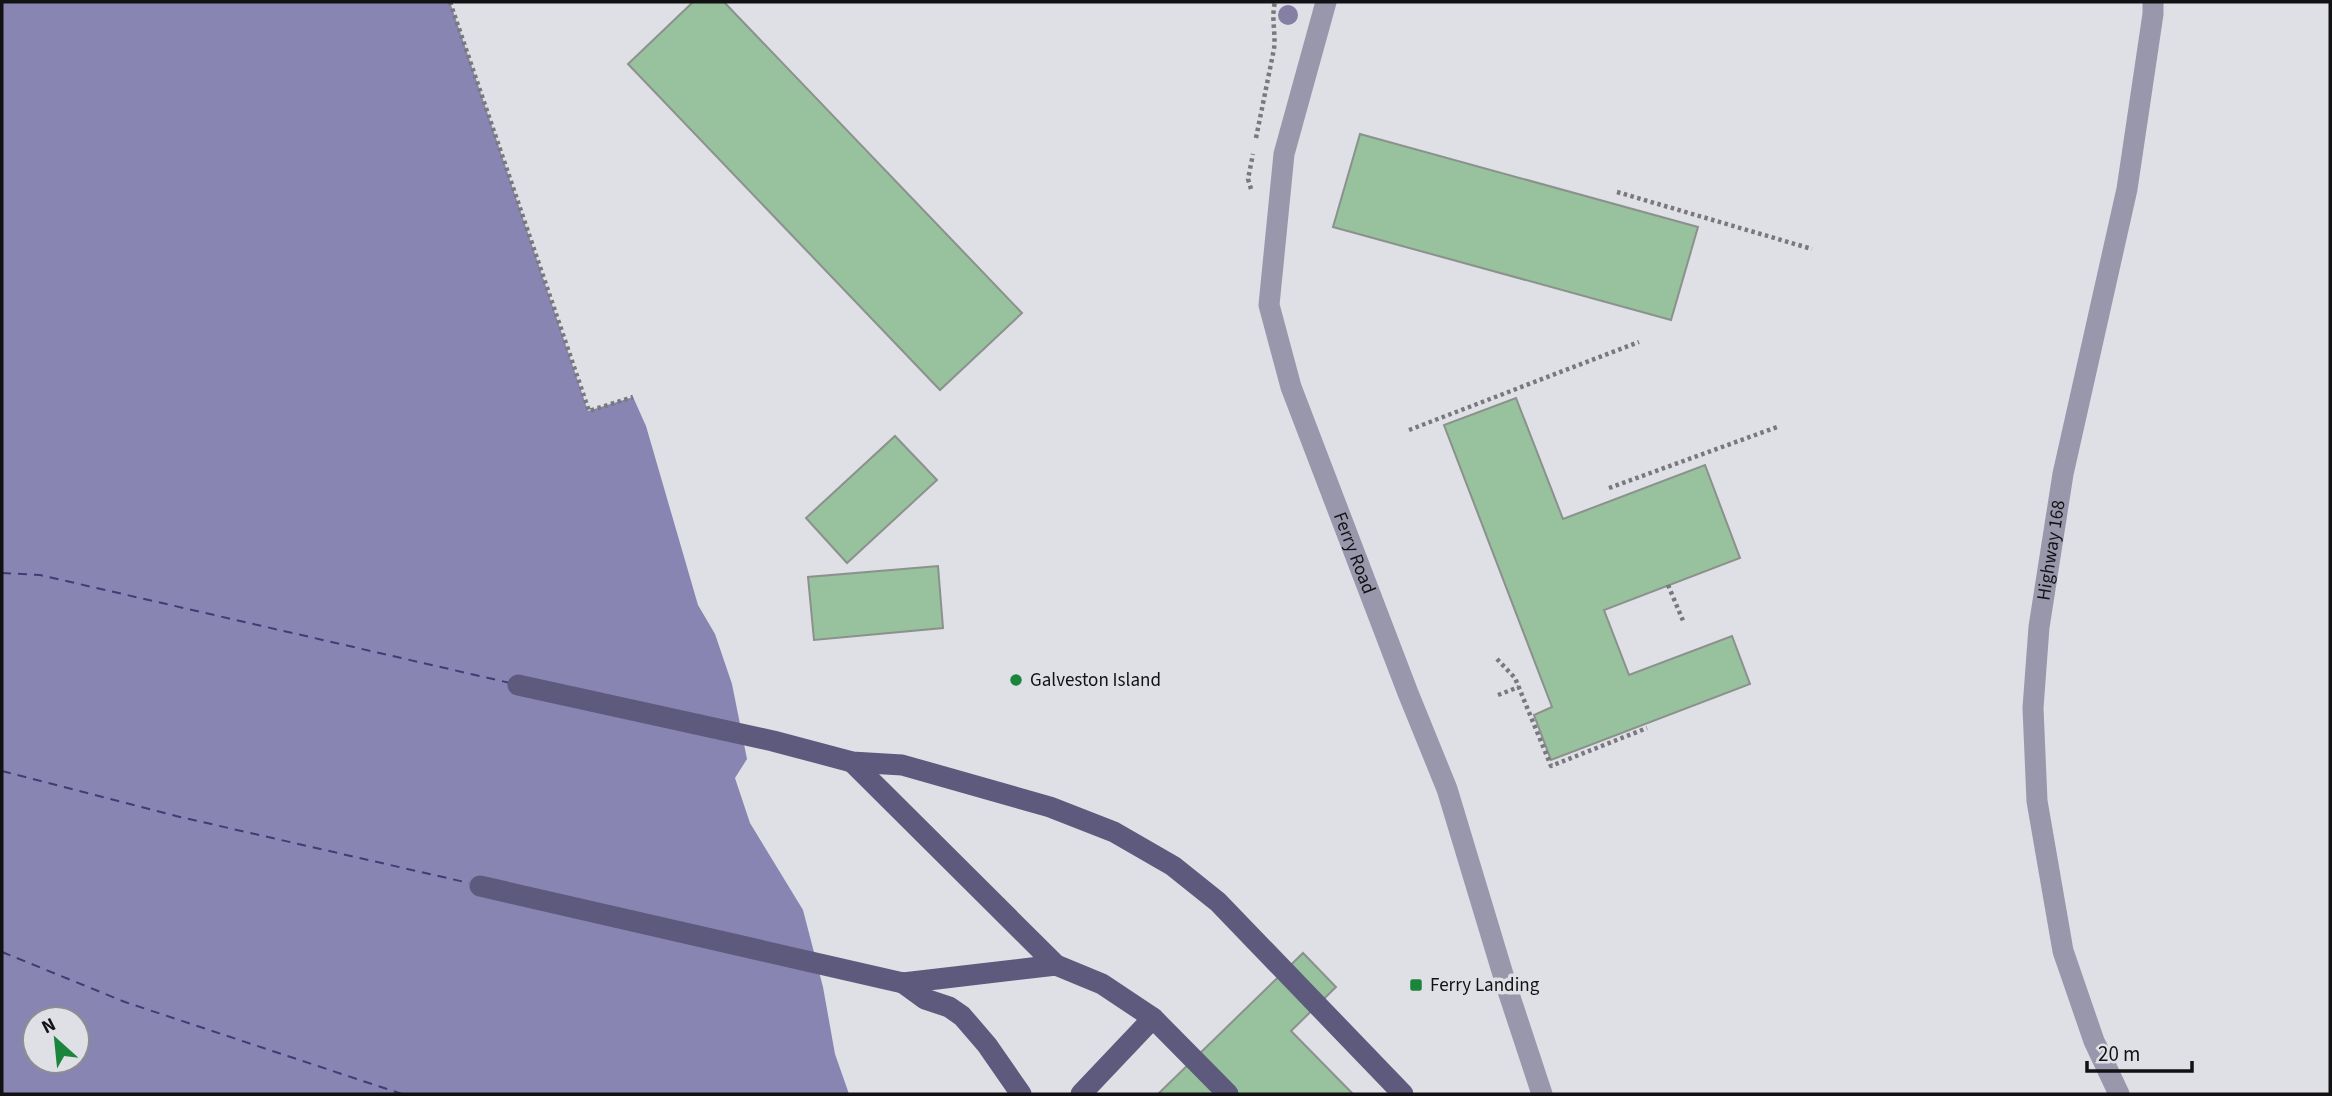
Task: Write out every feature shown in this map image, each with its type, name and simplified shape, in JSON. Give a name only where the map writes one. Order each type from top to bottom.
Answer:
[{"type":"main road","points":[[518,685],[773,741],[852,762],[902,765],[1050,807],[1114,832],[1173,866],[1218,902],[1403,1094]]},
{"type":"main road","points":[[852,762],[1056,965],[1102,984],[1153,1018],[1228,1094]]},
{"type":"main road","points":[[480,886],[903,983],[1056,965]]},
{"type":"main road","points":[[903,983],[925,999],[949,1007],[962,1016],[987,1045],[1021,1094]]},
{"type":"main road","points":[[1081,1094],[1153,1018]]},
{"type":"street","name":"Ferry Road","points":[[1326,2],[1284,154],[1269,305],[1291,387],[1447,789],[1542,1094]]},
{"type":"street","name":"Highway 168","points":[[2119,1094],[2094,1041],[2063,951],[2037,802],[2033,708],[2039,627],[2063,474],[2127,189],[2153,2]]},
{"type":"path","points":[[450,2],[589,411],[633,397]]},
{"type":"path","points":[[1256,140],[1275,49],[1272,18],[1275,2]]},
{"type":"path","points":[[1253,153],[1248,184],[1253,190],[1279,197]]},
{"type":"path","points":[[1617,192],[1812,248]]},
{"type":"path","points":[[1409,430],[1639,342]]},
{"type":"path","points":[[1609,488],[1780,426]]},
{"type":"path","points":[[1668,585],[1685,623]]},
{"type":"path","points":[[1497,659],[1515,678],[1550,766],[1647,728]]},
{"type":"path","points":[[1498,695],[1519,687]]},
{"type":"shaded area","points":[[2,2],[450,2],[588,411],[633,397],[646,426],[698,605],[715,634],[732,684],[747,759],[735,778],[750,823],[803,910],[823,987],[835,1054],[849,1094],[2,1094]]},
{"type":"building","points":[[693,2],[724,2],[1022,313],[940,390],[628,64]]},
{"type":"building","points":[[1360,134],[1698,227],[1671,320],[1333,227]]},
{"type":"building","points":[[1516,398],[1563,519],[1705,465],[1740,558],[1604,610],[1629,675],[1732,636],[1750,684],[1551,760],[1534,715],[1552,707],[1444,425]]},
{"type":"building","points":[[895,436],[937,480],[847,563],[806,518]]},
{"type":"building","points":[[938,566],[943,628],[814,640],[808,577]]},
{"type":"building","points":[[1303,953],[1336,987],[1291,1031],[1353,1094],[1158,1094]]},
{"type":"ferry route","points":[[2,573],[40,575],[510,683]]},
{"type":"ferry route","points":[[2,771],[176,816],[469,883]]},
{"type":"ferry route","points":[[2,952],[125,1002],[402,1094]]},
{"type":"place","name":"Galveston Island","points":[[1016,680]]},
{"type":"place","name":"Ferry Landing","points":[[1416,985]]}]
